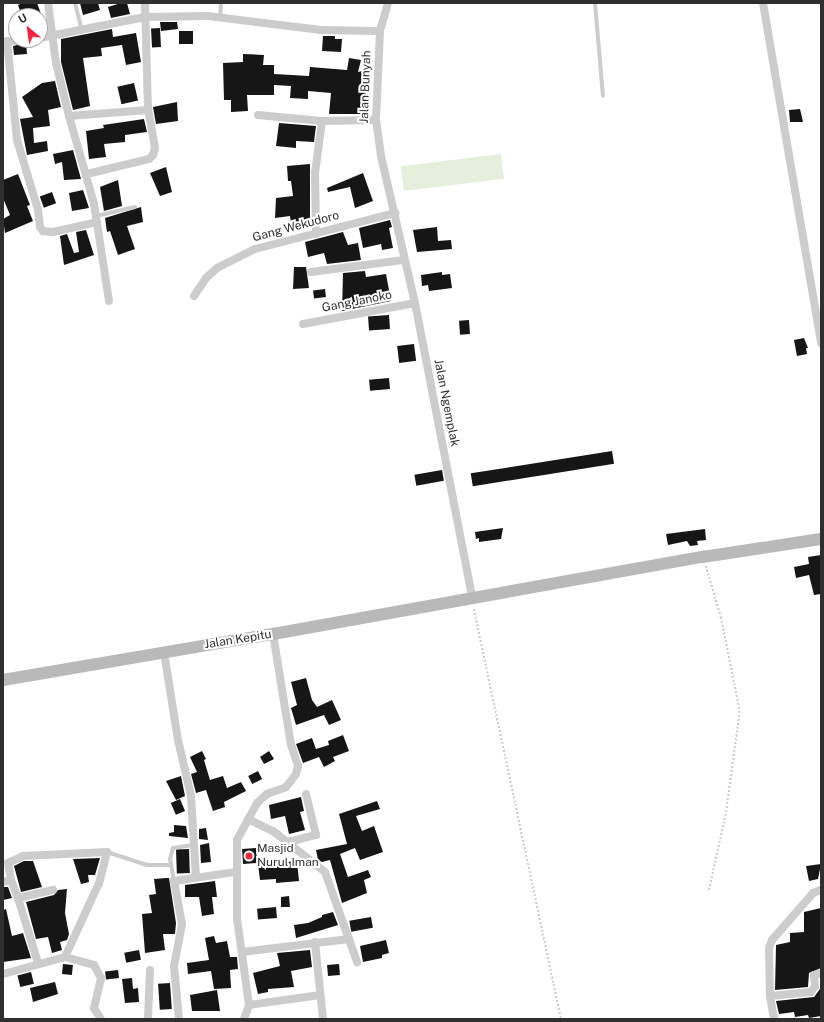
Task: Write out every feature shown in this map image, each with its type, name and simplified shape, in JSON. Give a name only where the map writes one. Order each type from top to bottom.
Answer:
[{"type":"street","points":[[48,3],[56,63],[69,116],[87,174],[96,219],[109,302]]},
{"type":"street","points":[[87,174],[149,159],[153,155],[154,148],[148,110],[144,3]]},
{"type":"street","name":"Jalan Bunyah","points":[[388,3],[380,31],[376,120],[381,156],[395,213]]},
{"type":"street","points":[[763,3],[821,343]]},
{"type":"street","points":[[48,37],[145,17],[220,18],[321,30],[380,31]]},
{"type":"street","points":[[5,41],[17,140],[38,210],[40,227],[43,231],[53,232],[96,219]]},
{"type":"street","points":[[69,116],[148,110]]},
{"type":"street","points":[[258,115],[322,121],[376,120]]},
{"type":"street","points":[[316,234],[314,207],[315,173],[322,121]]},
{"type":"street","name":"Gang Wekudoro","points":[[194,296],[206,278],[231,260],[276,242],[316,234],[395,213]]},
{"type":"street","name":"Jalan Ngemplak","points":[[395,213],[404,260],[415,303],[472,597]]},
{"type":"street","points":[[310,272],[404,260]]},
{"type":"street","name":"Gang Janoko","points":[[303,324],[415,303]]},
{"type":"street","name":"Jalan Kepitu","points":[[3,680],[274,634],[472,597],[703,557],[821,539]]},
{"type":"street","points":[[244,1019],[249,1005],[237,919],[237,840],[257,803],[266,794],[286,787],[296,774],[298,766],[291,745],[274,634]]},
{"type":"street","points":[[164,652],[178,740],[190,796],[196,877]]},
{"type":"street","points":[[288,842],[316,836],[306,794]]},
{"type":"street","points":[[248,819],[288,842],[325,872],[357,962]]},
{"type":"street","points":[[38,963],[18,898],[7,881],[8,863],[23,856],[107,852],[99,883],[65,957]]},
{"type":"street","points":[[178,1019],[174,966],[182,924],[174,881],[236,872]]},
{"type":"street","points":[[18,898],[53,890]]},
{"type":"street","points":[[774,1019],[770,996],[769,948],[772,940],[813,893],[821,890]]},
{"type":"street","points":[[242,952],[349,939]]},
{"type":"street","points":[[315,942],[323,1019]]},
{"type":"street","points":[[3,974],[38,963],[65,957],[94,966],[99,972],[101,978],[94,1008],[100,1019]]},
{"type":"street","points":[[148,1019],[150,970]]},
{"type":"street","points":[[770,996],[811,992],[815,986],[818,975]]},
{"type":"street","points":[[249,1005],[320,995]]},
{"type":"lane","points":[[75,3],[82,31]]},
{"type":"lane","points":[[220,18],[221,3]]},
{"type":"lane","points":[[595,3],[603,96]]},
{"type":"lane","points":[[96,219],[135,207]]},
{"type":"lane","points":[[174,881],[171,865],[173,848],[194,844]]},
{"type":"lane","points":[[107,852],[147,865],[171,865]]},
{"type":"path","points":[[703,557],[721,617],[740,711],[726,814],[709,891]]},
{"type":"path","points":[[472,597],[561,1019]]},
{"type":"green space","points":[[501,154],[504,179],[404,191],[401,166]]},
{"type":"building","points":[[23,3],[37,3],[39,8],[19,8],[18,5]]},
{"type":"building","points":[[80,3],[98,3],[100,10],[83,15]]},
{"type":"building","points":[[121,3],[127,3],[130,14],[111,18],[108,7]]},
{"type":"building","points":[[160,22],[177,22],[178,29],[161,31]]},
{"type":"building","points":[[151,28],[160,28],[161,47],[152,47]]},
{"type":"building","points":[[112,29],[113,37],[136,33],[141,62],[126,65],[122,45],[101,48],[102,56],[83,58],[90,106],[73,110],[61,62],[61,39]]},
{"type":"building","points":[[179,31],[193,31],[193,44],[179,44]]},
{"type":"building","points":[[323,36],[335,36],[335,39],[342,39],[341,52],[322,51]]},
{"type":"building","points":[[13,48],[26,48],[27,54],[14,55]]},
{"type":"building","points":[[243,54],[264,55],[263,65],[274,65],[274,74],[309,76],[310,67],[347,70],[349,58],[361,60],[358,72],[362,71],[366,88],[365,114],[329,114],[331,93],[308,91],[308,99],[290,98],[291,86],[274,85],[274,95],[247,95],[248,111],[231,112],[231,100],[224,100],[223,63],[243,62]]},
{"type":"building","points":[[55,81],[61,107],[48,110],[50,126],[33,128],[34,143],[47,141],[48,151],[27,155],[20,119],[33,117],[22,97],[42,83]]},
{"type":"building","points":[[134,83],[138,101],[121,104],[117,87]]},
{"type":"building","points":[[177,102],[178,121],[156,124],[153,107]]},
{"type":"building","points":[[800,109],[803,122],[790,122],[789,110]]},
{"type":"building","points":[[144,119],[147,132],[125,135],[125,142],[104,144],[106,157],[89,159],[86,131],[104,128],[103,125]]},
{"type":"building","points":[[279,123],[316,126],[314,142],[296,141],[296,148],[276,146]]},
{"type":"building","points":[[73,150],[81,179],[64,180],[62,162],[55,164],[53,154]]},
{"type":"building","points":[[310,164],[310,223],[291,224],[290,216],[275,218],[276,198],[293,196],[291,181],[288,181],[287,166]]},
{"type":"building","points":[[166,167],[172,192],[160,196],[150,173]]},
{"type":"building","points":[[363,173],[373,201],[355,208],[350,187],[328,192],[327,188]]},
{"type":"building","points":[[18,174],[30,205],[27,206],[33,221],[5,233],[3,219],[10,215],[3,198],[3,180]]},
{"type":"building","points":[[118,180],[122,206],[104,211],[100,187]]},
{"type":"building","points":[[83,190],[89,208],[72,211],[69,193]]},
{"type":"building","points":[[52,192],[56,203],[44,208],[40,196]]},
{"type":"building","points":[[141,207],[143,222],[127,226],[135,249],[118,255],[110,231],[107,232],[105,218]]},
{"type":"building","points":[[390,220],[392,227],[389,228],[393,248],[382,250],[381,244],[363,248],[359,228]]},
{"type":"building","points":[[437,227],[438,241],[451,240],[452,249],[417,252],[413,230]]},
{"type":"building","points":[[86,230],[94,255],[64,265],[60,236],[67,234],[74,253],[79,252],[76,232]]},
{"type":"building","points":[[343,232],[348,245],[358,243],[361,260],[327,264],[324,253],[308,257],[305,242]]},
{"type":"building","points":[[294,267],[306,267],[309,288],[293,289]]},
{"type":"building","points":[[365,271],[366,277],[386,274],[391,301],[342,311],[343,273]]},
{"type":"building","points":[[442,272],[442,275],[450,274],[452,288],[429,291],[428,285],[422,286],[421,275]]},
{"type":"building","points":[[325,289],[326,297],[314,298],[313,290]]},
{"type":"building","points":[[389,315],[390,329],[369,330],[368,316]]},
{"type":"building","points":[[469,320],[470,334],[460,335],[459,321]]},
{"type":"building","points":[[804,338],[808,348],[806,348],[807,354],[797,356],[794,340]]},
{"type":"building","points":[[414,344],[416,361],[399,363],[397,346]]},
{"type":"building","points":[[389,378],[390,389],[370,391],[369,380]]},
{"type":"building","points":[[612,451],[614,464],[473,486],[471,473]]},
{"type":"building","points":[[442,470],[444,481],[416,486],[414,475]]},
{"type":"building","points":[[503,528],[501,539],[479,542],[479,538],[476,539],[475,532]]},
{"type":"building","points":[[705,529],[706,540],[697,541],[698,545],[690,546],[687,541],[668,545],[666,534]]},
{"type":"building","points":[[821,555],[821,594],[814,595],[809,575],[796,578],[794,567],[809,564],[808,557]]},
{"type":"building","points":[[306,678],[312,700],[317,707],[332,700],[341,720],[329,725],[324,715],[296,725],[291,708],[297,705],[291,682]]},
{"type":"building","points":[[343,735],[349,751],[333,757],[335,761],[324,767],[319,757],[303,763],[296,744],[312,738],[316,749],[329,745],[328,741]]},
{"type":"building","points":[[202,751],[206,759],[204,760],[210,780],[223,776],[227,788],[241,782],[246,791],[224,802],[225,807],[213,811],[206,790],[196,793],[191,774],[197,772],[190,757]]},
{"type":"building","points":[[269,751],[274,759],[264,764],[260,757]]},
{"type":"building","points":[[258,771],[262,779],[252,784],[248,776]]},
{"type":"building","points":[[181,776],[185,796],[176,800],[166,781]]},
{"type":"building","points":[[301,797],[304,811],[300,812],[305,830],[289,834],[285,816],[271,819],[269,805]]},
{"type":"building","points":[[180,799],[185,811],[176,815],[171,803]]},
{"type":"building","points":[[377,801],[380,809],[356,816],[362,831],[374,826],[383,852],[360,860],[355,848],[340,854],[348,877],[368,870],[371,877],[364,880],[367,893],[342,903],[330,860],[322,862],[318,860],[316,850],[347,844],[339,814]]},
{"type":"building","points":[[174,825],[186,826],[188,838],[169,836],[169,833],[174,832]]},
{"type":"building","points":[[206,828],[208,840],[199,839],[199,829]]},
{"type":"building","points":[[209,843],[211,862],[201,863],[200,845]]},
{"type":"building","name":"Masjid Nurul Iman","points":[[256,848],[257,863],[243,864],[242,849]]},
{"type":"building","points":[[176,849],[189,849],[190,873],[177,873]]},
{"type":"building","points":[[100,858],[95,875],[88,875],[89,882],[81,884],[73,859]]},
{"type":"building","points":[[24,861],[33,861],[42,887],[21,892],[14,866]]},
{"type":"building","points":[[297,861],[299,881],[276,883],[276,879],[260,880],[258,864]]},
{"type":"building","points":[[821,864],[818,879],[809,881],[806,866]]},
{"type":"building","points":[[169,878],[176,923],[175,934],[163,934],[165,950],[145,953],[142,914],[152,913],[149,895],[156,894],[154,879]]},
{"type":"building","points":[[215,881],[217,897],[212,897],[214,914],[202,916],[199,897],[185,897],[185,885]]},
{"type":"building","points":[[3,887],[8,887],[12,898],[3,900]]},
{"type":"building","points":[[67,889],[65,913],[69,934],[67,940],[60,942],[62,950],[52,953],[48,937],[36,939],[26,902],[54,895],[58,890]]},
{"type":"building","points":[[289,896],[290,907],[281,907],[281,897]]},
{"type":"building","points":[[276,907],[277,918],[258,920],[257,909]]},
{"type":"building","points":[[821,908],[821,968],[809,973],[808,987],[775,990],[776,945],[790,942],[790,933],[804,932],[804,912]]},
{"type":"building","points":[[6,909],[12,936],[23,933],[31,958],[3,962],[3,910]]},
{"type":"building","points":[[333,912],[338,925],[296,938],[294,925],[308,923],[322,917],[322,915]]},
{"type":"building","points":[[371,917],[373,928],[351,932],[349,921]]},
{"type":"building","points":[[214,936],[216,943],[227,941],[230,957],[237,957],[238,969],[230,970],[231,988],[214,989],[211,971],[188,974],[187,963],[209,960],[205,938]]},
{"type":"building","points":[[386,940],[389,953],[382,955],[382,958],[363,962],[360,946]]},
{"type":"building","points":[[139,950],[141,960],[126,963],[124,953]]},
{"type":"building","points":[[310,950],[312,967],[291,971],[294,987],[268,989],[268,992],[258,994],[253,973],[280,966],[277,953]]},
{"type":"building","points":[[63,964],[73,965],[72,975],[62,974]]},
{"type":"building","points":[[339,964],[340,975],[328,976],[327,965]]},
{"type":"building","points":[[118,970],[119,978],[106,980],[105,972]]},
{"type":"building","points":[[31,972],[34,984],[20,987],[17,975]]},
{"type":"building","points":[[132,978],[133,989],[138,988],[139,1002],[125,1003],[122,979]]},
{"type":"building","points":[[820,979],[821,1016],[809,1018],[808,1015],[795,1017],[794,1012],[779,1014],[776,1001],[814,997],[820,989]]},
{"type":"building","points":[[55,982],[58,994],[33,1002],[30,988]]},
{"type":"building","points":[[170,983],[172,1009],[160,1010],[158,984]]},
{"type":"building","points":[[217,990],[220,1011],[192,1011],[190,995]]},
{"type":"place","name":"Masjid Nurul Iman","points":[[249,856]]}]
